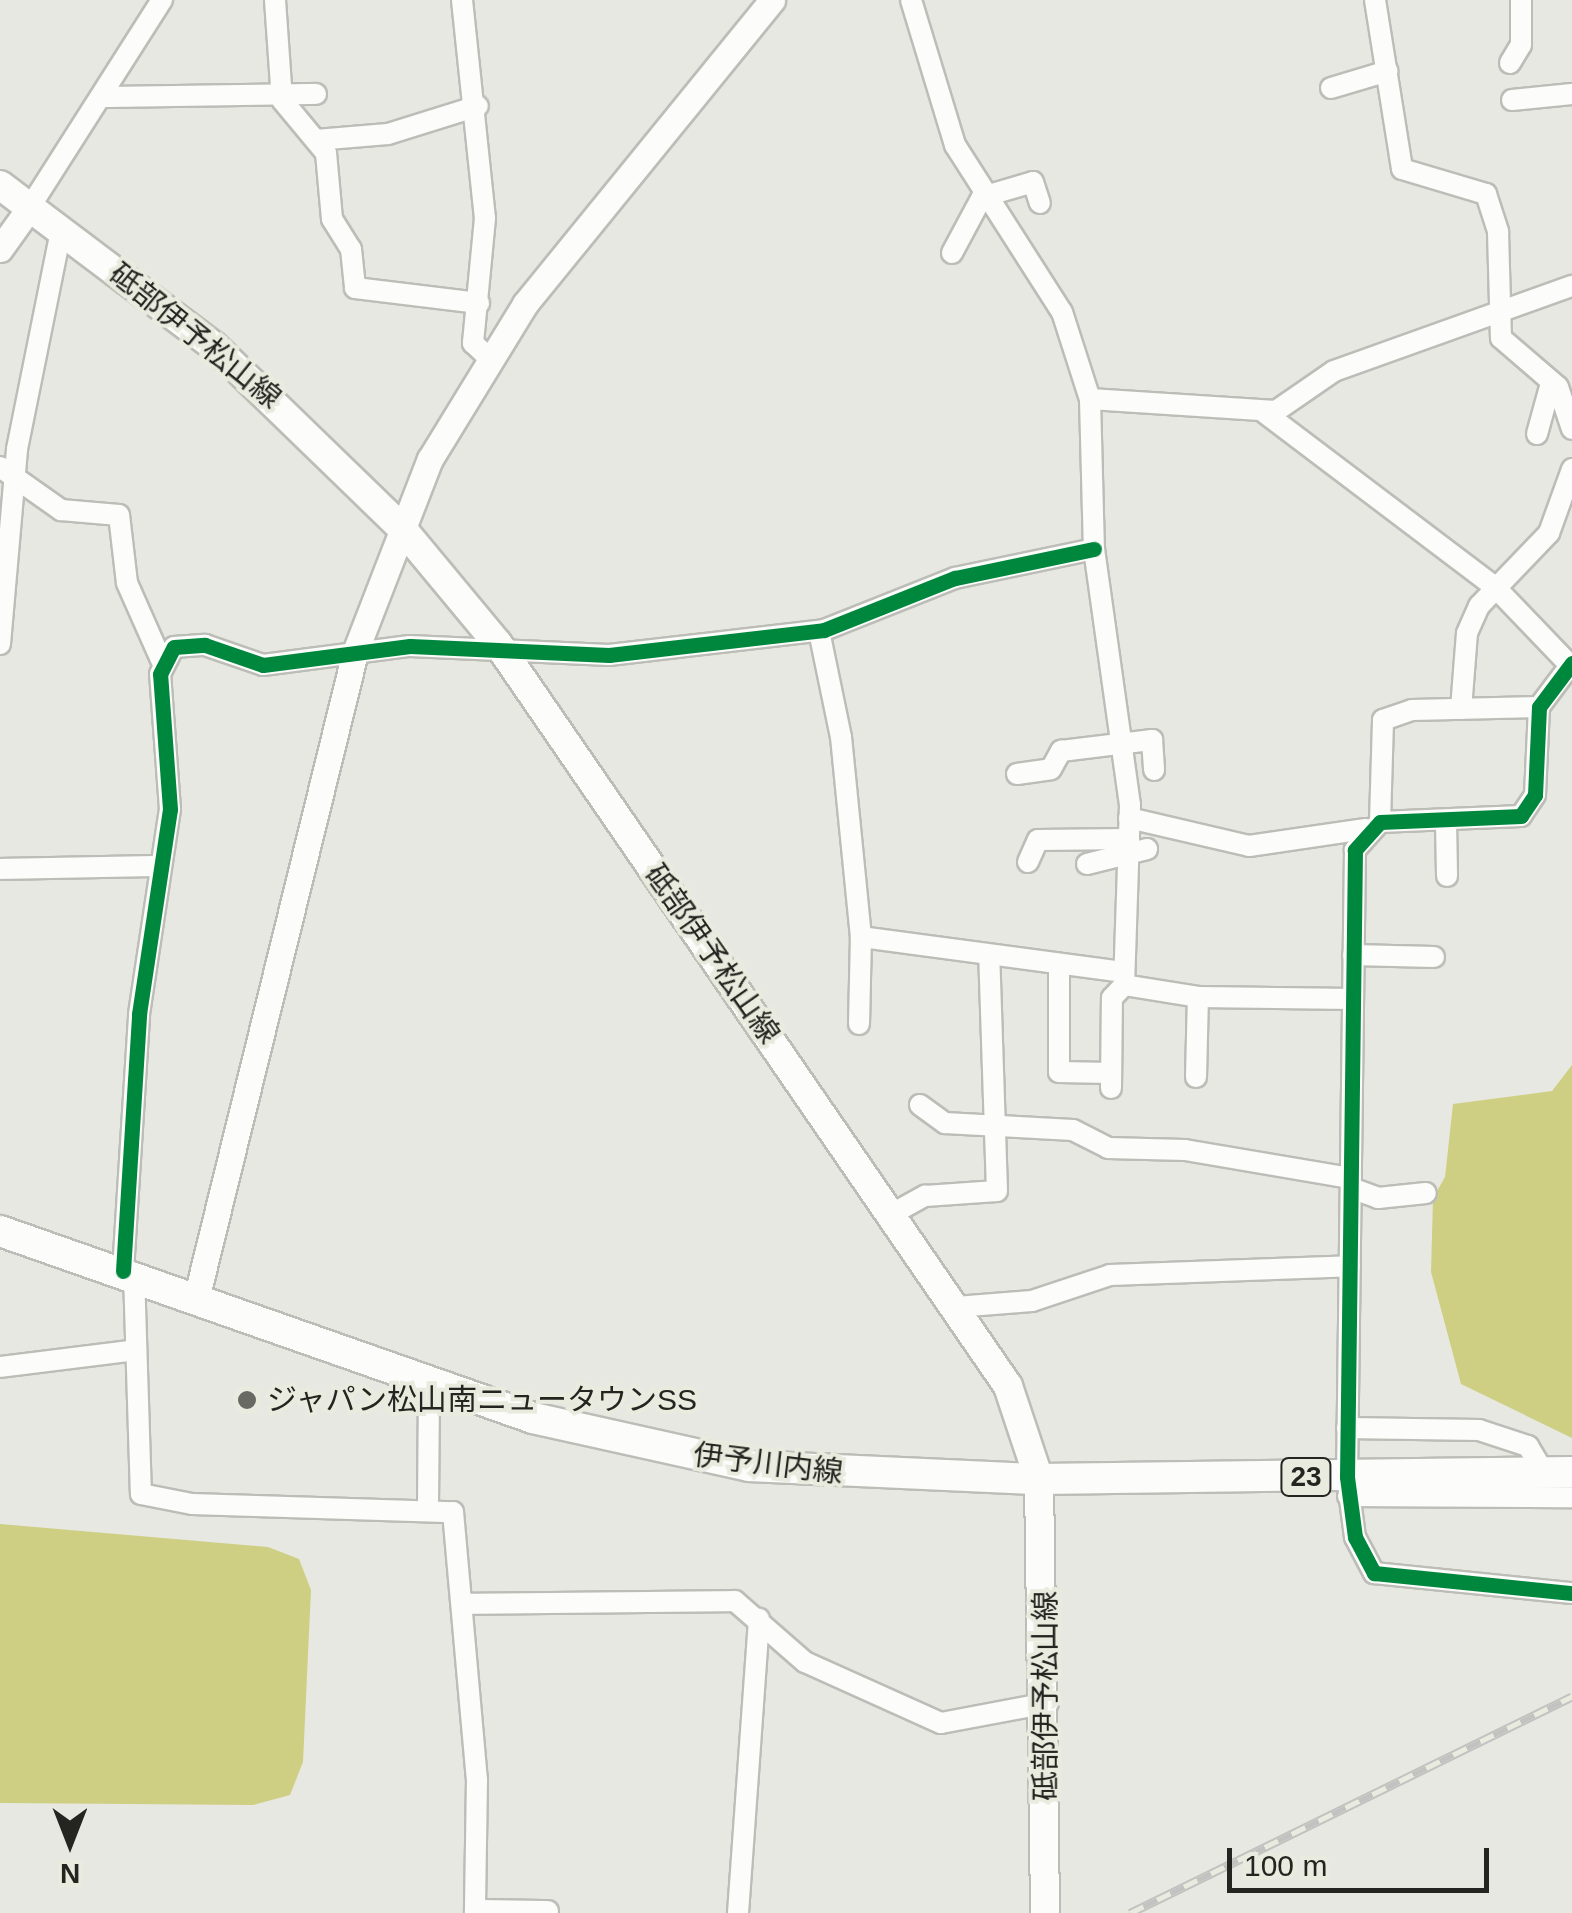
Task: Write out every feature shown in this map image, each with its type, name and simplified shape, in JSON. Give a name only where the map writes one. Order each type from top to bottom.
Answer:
[{"type":"main road","name":"砥部伊予松山線","points":[[0,185],[283,406],[400,526],[498,644],[1008,1386],[1039,1479],[1048,1703],[1045,1913]]},
{"type":"main road","name":"伊予川内線","points":[[0,1231],[197,1295],[430,1382],[610,1438],[734,1463],[1039,1479],[1347,1486],[1558,1472]]},
{"type":"street","points":[[0,249],[162,0]]},
{"type":"street","points":[[275,0],[280,92],[289,118],[316,140],[355,288],[479,303]]},
{"type":"street","points":[[462,0],[478,106],[479,303],[473,343],[488,358]]},
{"type":"street","points":[[197,1295],[355,652],[400,526],[488,358],[772,0]]},
{"type":"street","points":[[910,0],[955,146],[982,196],[1062,312],[1090,399],[1094,549],[1133,839],[1124,978],[1112,998],[1111,1080],[1059,1072],[1059,964]]},
{"type":"street","points":[[1374,0],[1402,169],[1486,194],[1498,232],[1496,306],[1504,346],[1551,383],[1572,429]]},
{"type":"street","points":[[1510,63],[1521,45],[1521,0]]},
{"type":"street","points":[[1331,88],[1388,71]]},
{"type":"street","points":[[101,97],[316,94]]},
{"type":"street","points":[[1512,100],[1572,94]]},
{"type":"street","points":[[316,140],[388,134],[478,106]]},
{"type":"street","points":[[952,253],[982,196],[1033,182],[1040,203]]},
{"type":"street","points":[[0,644],[8,471],[62,230]]},
{"type":"street","points":[[1266,413],[1334,372],[1496,306],[1572,286]]},
{"type":"street","points":[[1536,434],[1551,383]]},
{"type":"street","points":[[1028,862],[1038,840],[1133,839],[1249,846],[1373,825],[1510,821],[1530,807],[1539,707],[1569,662],[1494,586],[1266,413],[1090,399]]},
{"type":"street","points":[[1462,709],[1467,633],[1494,586],[1549,534],[1572,468]]},
{"type":"street","points":[[8,471],[60,510],[119,515],[127,583],[162,662],[170,809],[158,866],[128,1272],[136,1350],[134,1474],[152,1500],[444,1505],[458,1522],[476,1778],[475,1912],[548,1910]]},
{"type":"street","points":[[162,662],[182,643],[263,665],[355,652],[498,644],[609,655],[819,631],[955,578],[1094,549]]},
{"type":"street","points":[[819,631],[840,737],[860,937],[859,1024]]},
{"type":"street","points":[[1539,707],[1462,709],[1383,720],[1373,825],[1351,864],[1354,999],[1347,1486],[1374,1573],[1572,1593]]},
{"type":"street","points":[[1017,774],[1051,770],[1061,751],[1152,740],[1154,770]]},
{"type":"street","points":[[1446,822],[1447,876]]},
{"type":"street","points":[[1087,864],[1133,839]]},
{"type":"street","points":[[0,869],[158,866]]},
{"type":"street","points":[[860,937],[1059,964],[1198,997],[1354,999]]},
{"type":"street","points":[[1353,954],[1434,957]]},
{"type":"street","points":[[892,1214],[925,1196],[998,1191],[990,956]]},
{"type":"street","points":[[1196,1077],[1198,997]]},
{"type":"street","points":[[920,1105],[944,1123],[997,1129],[1073,1130],[1108,1148],[1185,1150],[1351,1183],[1378,1198],[1426,1194]]},
{"type":"street","points":[[956,1307],[1032,1300],[1110,1275],[1350,1266]]},
{"type":"street","points":[[0,1367],[136,1350]]},
{"type":"street","points":[[428,1505],[430,1382]]},
{"type":"street","points":[[1347,1428],[1479,1430],[1528,1446],[1558,1472]]},
{"type":"street","points":[[1347,1486],[1572,1496]]},
{"type":"street","points":[[462,1604],[715,1598],[759,1620],[804,1662],[941,1724],[1048,1703]]},
{"type":"street","points":[[738,1913],[759,1620]]},
{"type":"shaded area","points":[[1572,1065],[1572,1438],[1461,1384],[1431,1272],[1433,1198],[1445,1177],[1453,1104],[1552,1091]]},
{"type":"shaded area","points":[[0,1524],[268,1547],[299,1559],[311,1590],[303,1762],[290,1795],[253,1805],[0,1803]]},
{"type":"railway","points":[[1130,1913],[1572,1696]]},
{"type":"cycle path","points":[[123,1271],[139,1014],[170,809],[160,674],[174,647],[205,645],[263,665],[410,646],[609,655],[824,630],[955,578],[1094,549]]},
{"type":"cycle path","points":[[1572,663],[1539,707],[1535,795],[1521,816],[1380,822],[1355,850],[1347,1477],[1355,1537],[1374,1573],[1572,1593]]},
{"type":"place","name":"ジャパン松山南ニュータウンSS","points":[[247,1400]]}]
